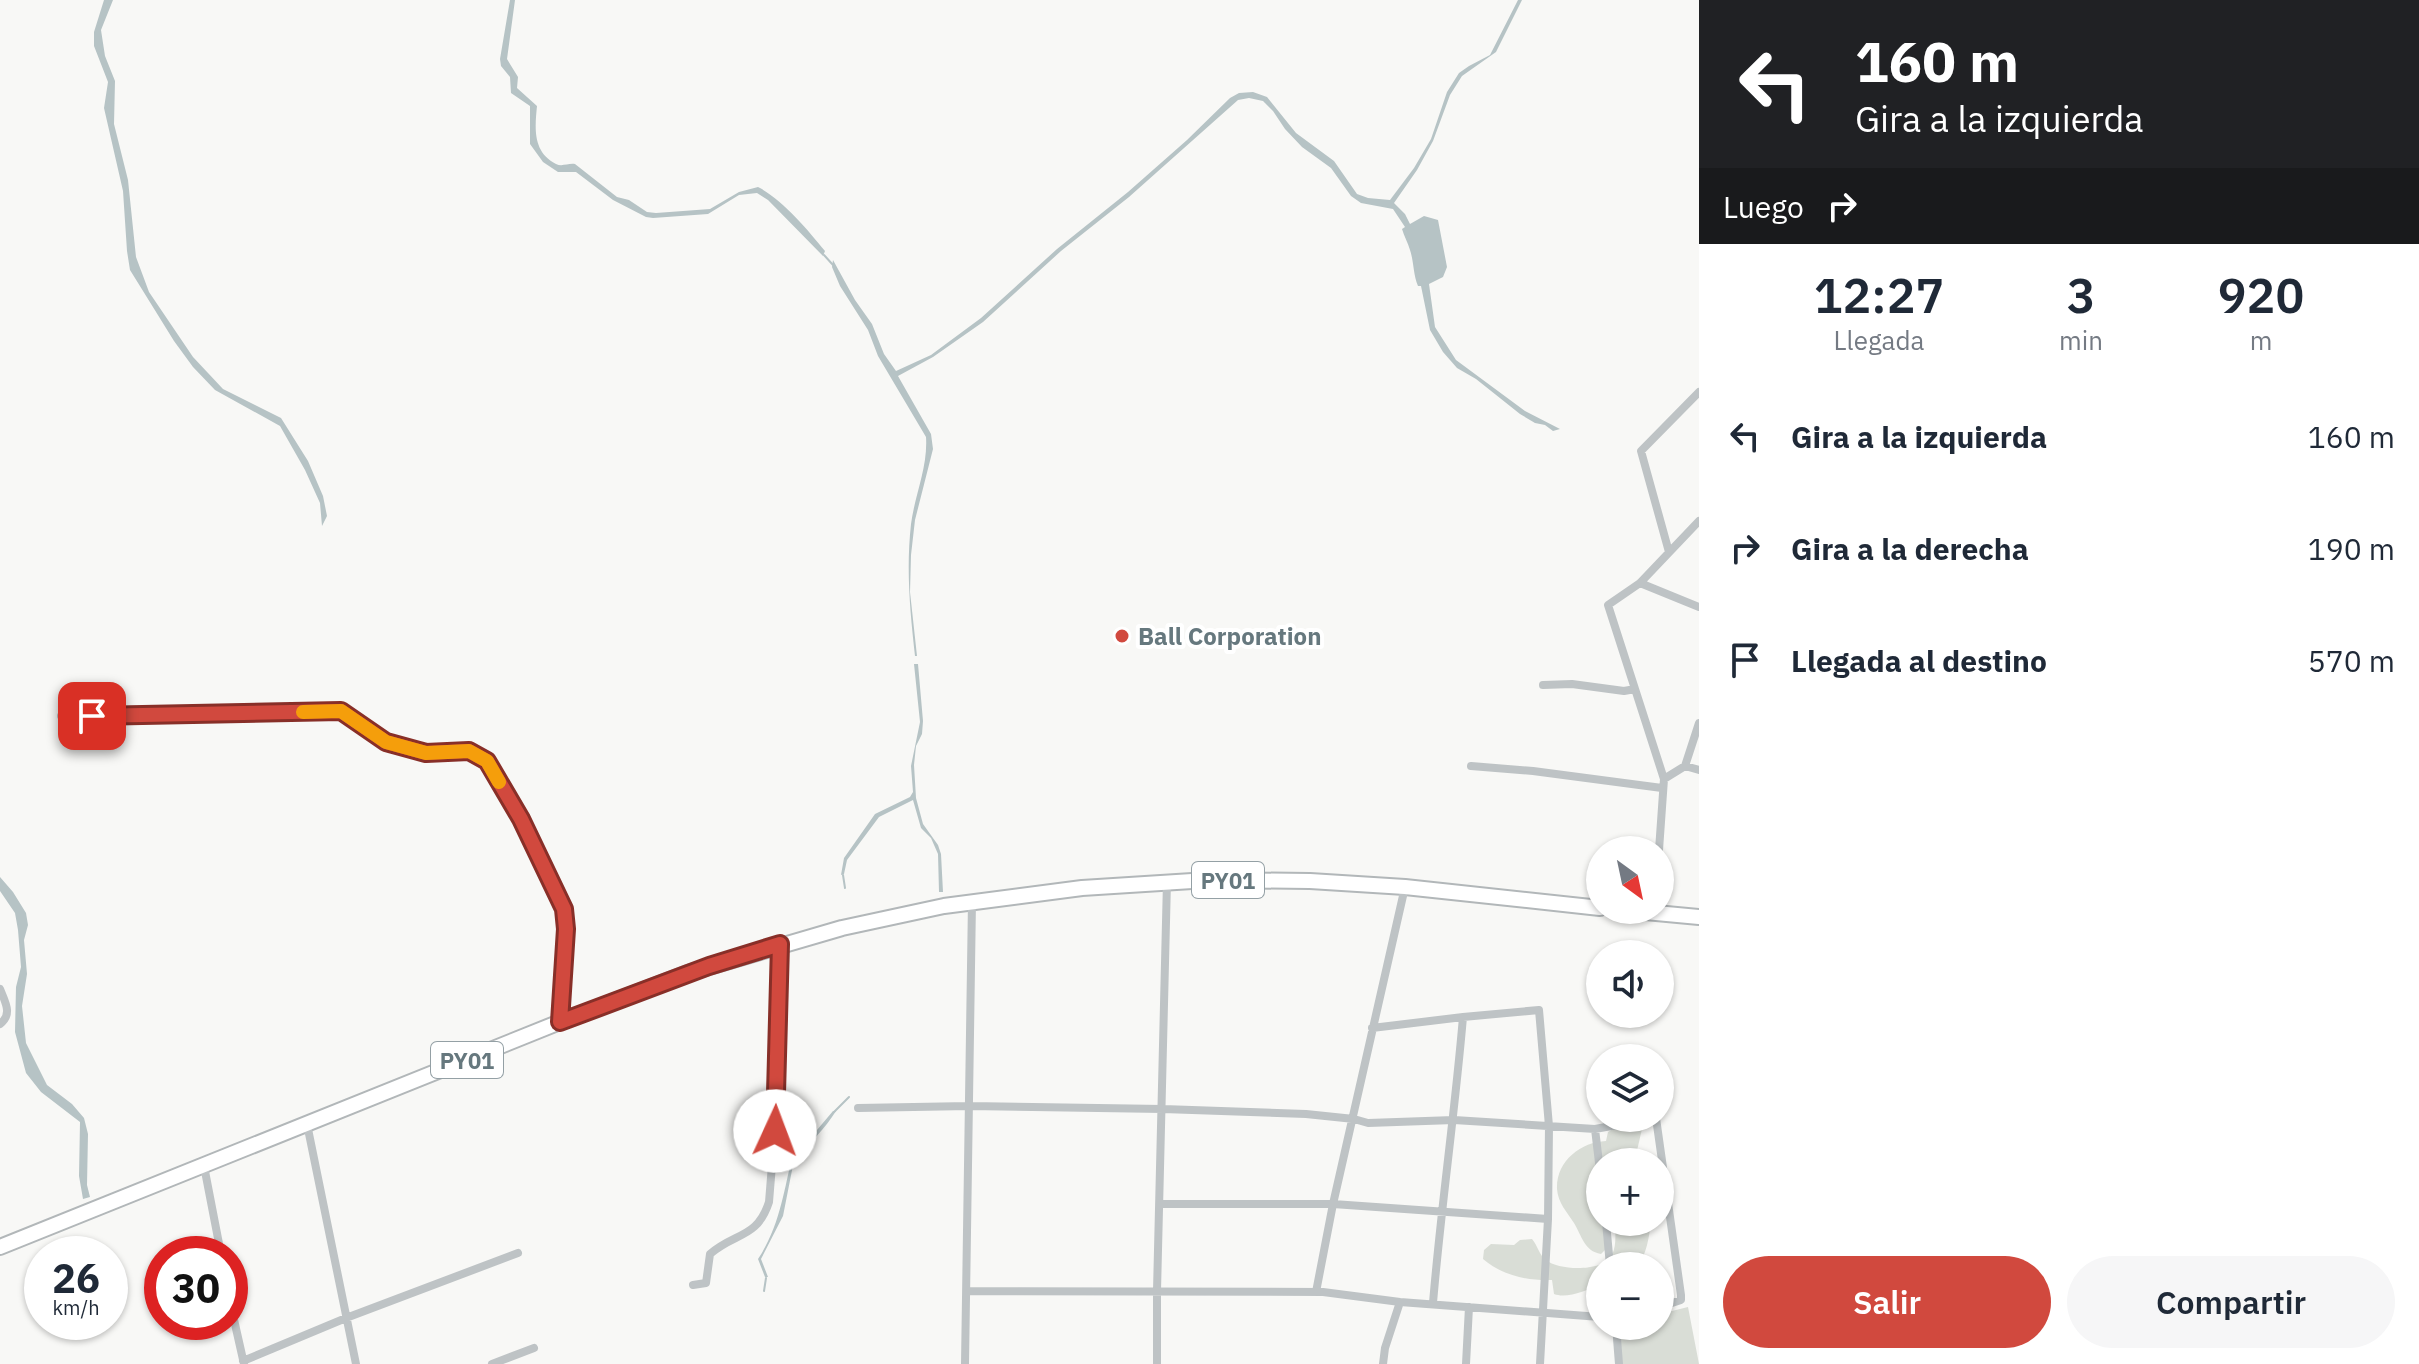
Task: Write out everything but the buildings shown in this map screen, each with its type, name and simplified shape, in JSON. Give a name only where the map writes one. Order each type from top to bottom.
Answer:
[{"type":"highway","name":"PY01","points":[[0,1247],[560,1022],[709,966],[842,928],[972,900],[1167,881],[1310,881],[1405,887],[1586,906]]},
{"type":"highway","points":[[1674,914],[1699,917]]},
{"type":"street","points":[[1669,552],[1641,451],[1699,392]]},
{"type":"street","points":[[1660,836],[1663,784],[1608,605],[1640,583],[1699,521]]},
{"type":"street","points":[[1640,583],[1699,607]]},
{"type":"street","points":[[1543,685],[1572,684],[1624,691],[1635,689]]},
{"type":"street","points":[[61,716],[341,711],[386,742],[426,753],[469,751],[487,761],[521,819],[564,909],[566,929],[560,1022]]},
{"type":"street","points":[[1471,766],[1663,784],[1685,766],[1699,723]]},
{"type":"street","points":[[1685,766],[1699,770]]},
{"type":"street","points":[[1157,1364],[1167,881]]},
{"type":"street","points":[[1316,1292],[1405,887]]},
{"type":"street","points":[[965,1364],[972,900]]},
{"type":"street","points":[[693,1285],[706,1283],[710,1254],[756,1227],[769,1202],[777,1103],[780,944]]},
{"type":"street","points":[[0,989],[8,1012],[0,1024]]},
{"type":"street","points":[[1372,1028],[1539,1010],[1549,1126],[1548,1219],[1540,1364]]},
{"type":"street","points":[[1433,1303],[1463,1017]]},
{"type":"street","points":[[858,1108],[1163,1109],[1306,1114],[1378,1123],[1454,1120],[1586,1128]]},
{"type":"street","points":[[307,1124],[356,1364]]},
{"type":"street","points":[[1657,1132],[1681,1295],[1681,1300],[1674,1304]]},
{"type":"street","points":[[204,1166],[218,1236]]},
{"type":"street","points":[[1160,1204],[1333,1204],[1548,1219]]},
{"type":"street","points":[[238,1340],[243,1362],[346,1318],[518,1253]]},
{"type":"street","points":[[967,1291],[1316,1292],[1400,1302],[1586,1316]]},
{"type":"street","points":[[1383,1364],[1400,1302]]},
{"type":"street","points":[[1466,1364],[1469,1307]]},
{"type":"street","points":[[1617,1340],[1619,1364]]},
{"type":"street","points":[[492,1364],[534,1348]]},
{"type":"shaded area","points":[[104,0],[113,0],[101,30],[105,56],[115,81],[114,124],[128,180],[136,257],[149,292],[193,357],[223,389],[281,418],[308,461],[323,496],[327,516],[322,526],[320,503],[280,426],[215,390],[174,341],[130,270],[123,191],[104,108],[108,82],[94,46],[94,32]]},
{"type":"shaded area","points":[[510,0],[515,0],[507,59],[518,77],[517,88],[537,106],[537,138],[548,159],[558,165],[575,164],[617,197],[629,200],[647,212],[710,209],[739,192],[758,187],[794,216],[825,251],[823,256],[768,200],[757,193],[739,195],[708,214],[646,217],[613,200],[576,172],[558,172],[543,162],[530,144],[530,106],[511,93],[510,77],[501,66]]},
{"type":"shaded area","points":[[1518,0],[1522,0],[1496,52],[1462,76],[1450,95],[1433,141],[1394,203],[1410,224],[1424,216],[1438,220],[1447,267],[1443,277],[1429,284],[1435,327],[1456,360],[1525,411],[1560,429],[1553,431],[1520,414],[1457,368],[1443,352],[1430,330],[1421,286],[1416,282],[1402,229],[1405,227],[1393,209],[1361,203],[1351,196],[1331,168],[1302,147],[1263,101],[1249,98],[1238,100],[983,322],[933,357],[898,376],[931,434],[933,449],[915,520],[911,555],[910,592],[915,656],[909,590],[909,557],[926,437],[878,356],[868,330],[840,286],[832,267],[833,260],[896,371],[931,355],[981,318],[1239,93],[1253,92],[1267,97],[1296,133],[1334,161],[1357,194],[1390,200],[1431,139],[1447,92],[1459,73],[1490,55]]},
{"type":"shaded area","points":[[914,664],[918,664],[923,721],[914,765],[916,798],[923,824],[941,854],[943,892],[939,892],[938,854],[931,838],[921,828],[913,800],[879,817],[847,860],[844,874],[841,875],[844,858],[875,814],[910,797],[913,792],[911,766],[920,722]]},
{"type":"shaded area","points":[[0,877],[26,913],[28,925],[24,940],[27,974],[22,1006],[26,1043],[47,1085],[72,1104],[84,1118],[88,1134],[87,1185],[90,1197],[83,1199],[79,1176],[80,1122],[41,1092],[26,1073],[15,1032],[16,987],[21,967],[18,930],[15,913],[0,891]]},
{"type":"shaded area","points":[[836,1111],[823,1129],[795,1155],[783,1216],[761,1259],[768,1277],[765,1277],[758,1259],[776,1221],[793,1153],[801,1149]]},
{"type":"shaded area","points":[[1608,1132],[1641,1132],[1638,1148],[1586,1148],[1586,1236],[1607,1236],[1607,1248],[1603,1252],[1595,1252],[1587,1246],[1563,1207],[1557,1189],[1561,1170],[1572,1155],[1588,1145],[1606,1141]]},
{"type":"shaded area","points":[[1649,1236],[1644,1252],[1614,1252],[1615,1238]]},
{"type":"shaded area","points":[[1532,1239],[1544,1258],[1552,1264],[1586,1268],[1586,1290],[1554,1294],[1552,1280],[1515,1276],[1498,1269],[1483,1259],[1484,1250],[1491,1244],[1514,1245],[1520,1240]]},
{"type":"shaded area","points":[[1688,1307],[1699,1364],[1622,1364],[1620,1340],[1674,1340],[1674,1310]]},
{"type":"waterway","points":[[824,255],[833,265]]},
{"type":"waterway","points":[[843,875],[845,888]]},
{"type":"waterway","points":[[834,1112],[849,1097]]},
{"type":"waterway","points":[[764,1291],[766,1278]]},
{"type":"slow traffic","points":[[303,712],[341,711],[386,742],[426,753],[469,751],[487,761],[499,782]]},
{"type":"place","name":"Ball Corporation","points":[[1122,636]]},
{"type":"route","points":[[92,716],[341,711],[386,742],[426,753],[469,751],[487,761],[521,819],[564,909],[566,929],[560,1022],[709,966],[780,944],[775,1131]]}]
